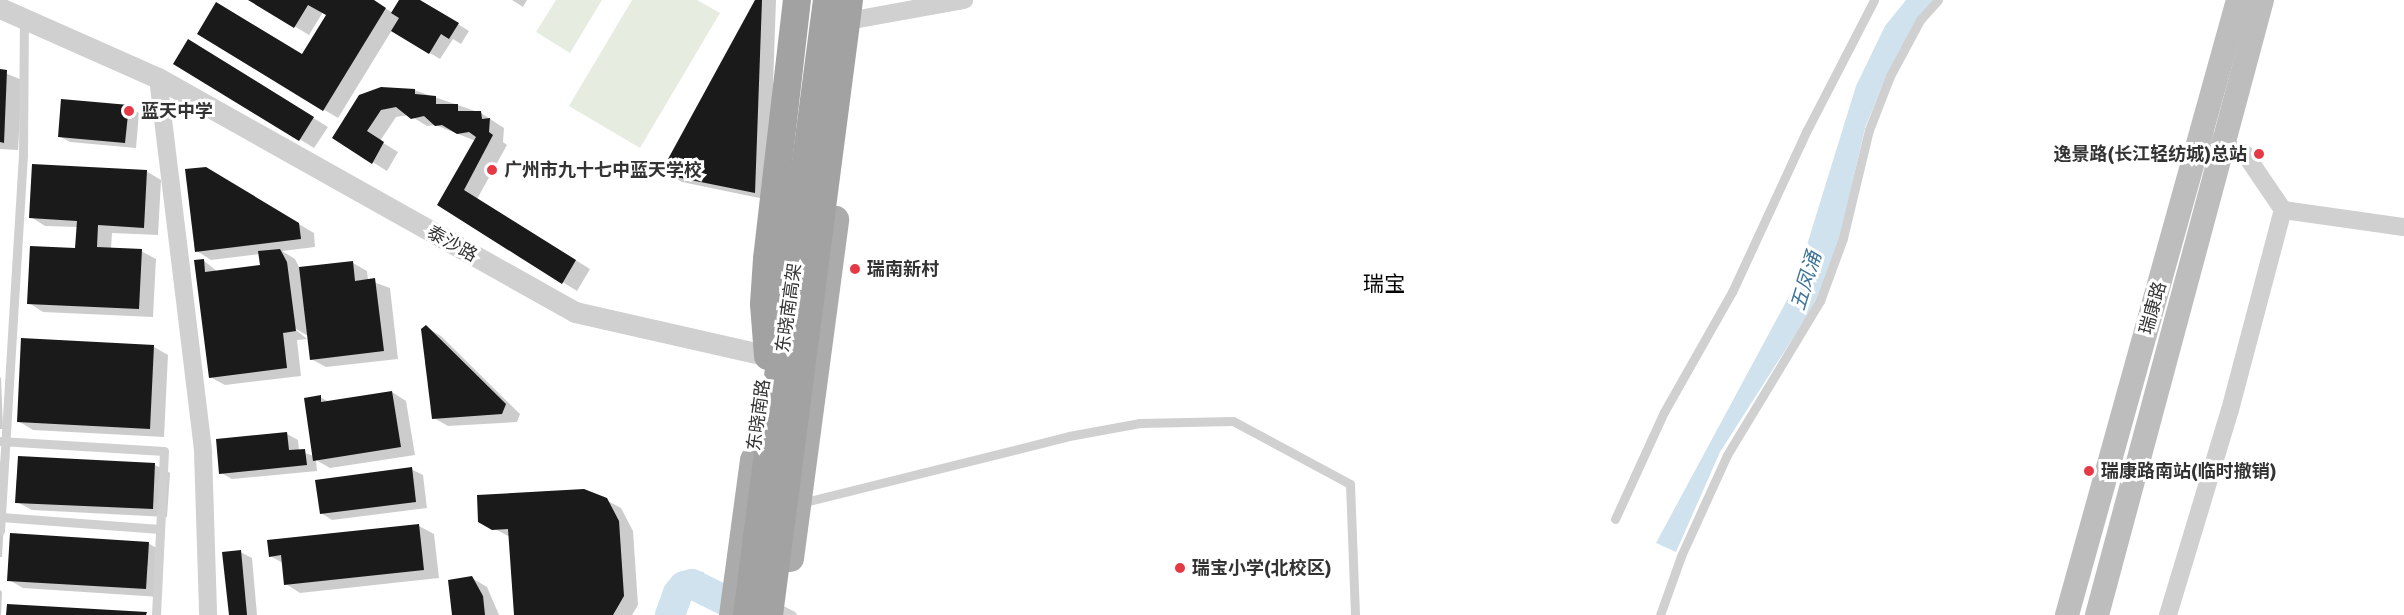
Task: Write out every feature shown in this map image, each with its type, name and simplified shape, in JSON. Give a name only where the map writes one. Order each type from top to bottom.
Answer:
[{"type":"highway","points":[[768,356],[764,304],[767,259],[797,0]]},
{"type":"highway","name":"东晓南高架","points":[[747,615],[807,172],[827,0]]},
{"type":"highway","name":"东晓南高架","points":[[781,614],[856,6]]},
{"type":"main road","name":"东晓南路","points":[[732,615],[814,0]]},
{"type":"main road","name":"瑞康路","points":[[2067,615],[2238,0]]},
{"type":"main road","name":"瑞康路","points":[[2097,615],[2262,0]]},
{"type":"main road","points":[[781,614],[798,503],[856,6]]},
{"type":"street","points":[[856,6],[964,0]]},
{"type":"street","name":"泰沙路","points":[[0,8],[158,78],[575,312],[768,356]]},
{"type":"street","points":[[158,78],[203,452],[208,615]]},
{"type":"street","points":[[2200,138],[2245,154],[2283,210],[2404,226]]},
{"type":"street","points":[[2169,615],[2230,410],[2283,210]]},
{"type":"lane","points":[[1615,519],[1664,412],[1732,292],[1807,130],[1874,0]]},
{"type":"lane","points":[[1660,615],[1681,556],[1727,455],[1821,301],[1843,238],[1869,130],[1890,76],[1920,20],[1938,0]]},
{"type":"lane","points":[[0,531],[3,441],[23,154],[24,18]]},
{"type":"lane","points":[[798,503],[1079,434],[1140,423],[1233,421],[1350,484],[1355,615]]},
{"type":"lane","points":[[3,441],[164,451],[156,615]]},
{"type":"lane","points":[[1,517],[160,529]]},
{"type":"shaded area","points":[[556,0],[602,0],[570,53],[536,32]]},
{"type":"shaded area","points":[[632,0],[697,0],[720,13],[640,148],[569,106]]},
{"type":"water","name":"五凤涌","points":[[1906,0],[1933,0],[1887,74],[1865,128],[1840,237],[1818,299],[1720,452],[1676,552],[1656,543],[1794,287],[1856,86],[1885,26]]},
{"type":"water","points":[[687,570],[704,572],[701,598],[685,596],[679,615],[664,615],[676,580]]},
{"type":"building","points":[[248,0],[374,0],[386,8],[323,111],[197,34],[216,2],[302,54],[326,15],[308,5],[294,28]]},
{"type":"building","points":[[399,0],[420,0],[459,23],[449,39],[441,34],[429,54],[391,31],[399,18],[391,13]]},
{"type":"building","points":[[755,0],[762,0],[755,193],[666,175],[668,159]]},
{"type":"building","points":[[188,39],[314,117],[299,141],[173,64]]},
{"type":"building","points":[[0,69],[7,70],[4,143],[0,142]]},
{"type":"building","points":[[381,87],[415,89],[415,94],[436,96],[436,104],[458,104],[458,111],[481,111],[482,119],[490,118],[489,132],[493,135],[464,190],[576,260],[562,284],[437,205],[476,137],[469,132],[457,134],[442,125],[435,126],[424,116],[411,119],[396,107],[381,110],[367,131],[384,142],[372,164],[332,138],[359,95]]},
{"type":"building","points":[[61,99],[129,105],[125,143],[58,137]]},
{"type":"building","points":[[32,164],[147,170],[144,228],[98,225],[97,247],[142,249],[139,309],[27,304],[30,246],[75,248],[77,221],[29,218]]},
{"type":"building","points":[[206,167],[299,223],[301,239],[195,252],[185,169]]},
{"type":"building","points":[[280,249],[287,262],[296,331],[283,333],[287,368],[209,378],[194,260],[204,259],[205,272],[260,265],[258,251]]},
{"type":"building","points":[[353,261],[355,281],[375,278],[384,351],[310,360],[299,267]]},
{"type":"building","points":[[426,325],[506,404],[502,414],[432,419],[421,329]]},
{"type":"building","points":[[21,338],[154,345],[150,429],[17,422]]},
{"type":"building","points":[[392,391],[401,447],[313,461],[304,398],[321,395],[321,402]]},
{"type":"building","points":[[287,432],[289,450],[305,449],[307,465],[219,474],[216,439]]},
{"type":"building","points":[[18,456],[155,463],[153,509],[15,503]]},
{"type":"building","points":[[412,467],[416,502],[320,514],[315,480]]},
{"type":"building","points":[[584,489],[607,498],[619,521],[624,596],[613,615],[514,615],[508,529],[492,530],[478,522],[477,495]]},
{"type":"building","points":[[419,524],[424,570],[284,585],[281,555],[269,557],[267,540]]},
{"type":"building","points":[[10,533],[149,542],[146,589],[7,581]]},
{"type":"building","points":[[241,550],[247,615],[229,615],[222,552]]},
{"type":"building","points":[[472,576],[483,596],[485,615],[452,615],[448,580]]},
{"type":"building","points":[[7,604],[147,612],[146,615],[6,615]]},
{"type":"waterway","points":[[670,615],[678,593],[684,586],[692,584],[754,615]]},
{"type":"place","name":"蓝天中学","points":[[129,111]]},
{"type":"place","name":"逸景路(长江轻纺城)总站","points":[[2259,154]]},
{"type":"place","name":"广州市九十七中蓝天学校","points":[[492,170]]},
{"type":"place","name":"瑞南新村","points":[[855,269]]},
{"type":"place","name":"瑞康路南站(临时撤销)","points":[[2089,471]]},
{"type":"place","name":"瑞宝小学(北校区)","points":[[1180,568]]},
{"type":"district","name":"瑞宝","points":[[1384,284]]}]
